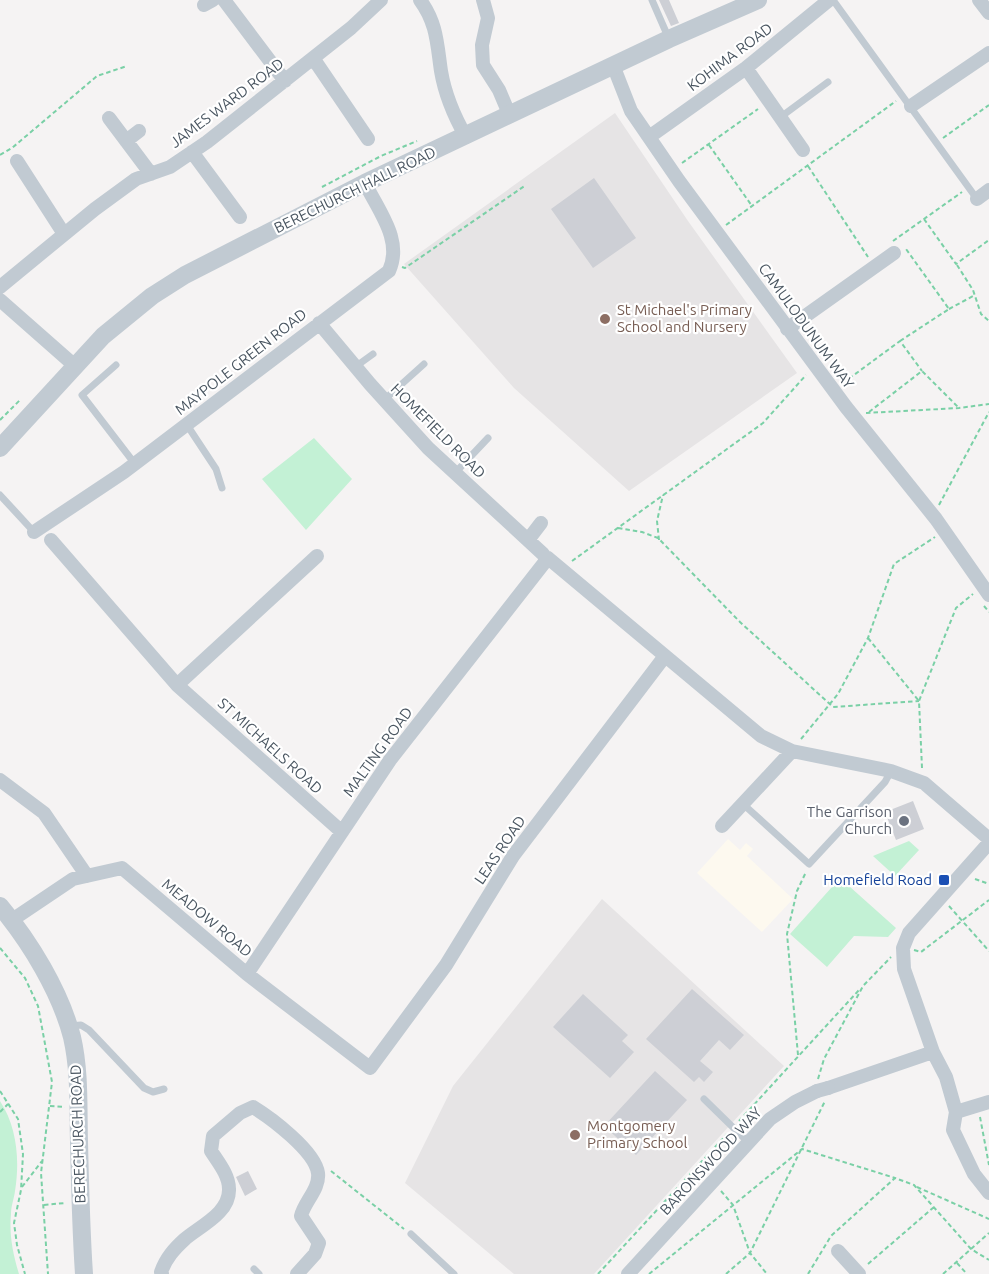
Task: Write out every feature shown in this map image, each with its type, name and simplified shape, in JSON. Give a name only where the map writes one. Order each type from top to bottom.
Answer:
[{"type":"street","points":[[224,0],[285,81]]},
{"type":"street","name":"JAMES WARD ROAD","points":[[0,287],[136,179],[170,167],[192,152],[351,28],[381,0]]},
{"type":"street","points":[[420,0],[431,14],[437,35],[447,95],[466,138]]},
{"type":"street","points":[[483,0],[488,18],[483,45],[483,65],[499,90],[510,116]]},
{"type":"street","name":"BERECHURCH HALL ROAD","points":[[0,448],[75,366],[126,316],[177,280],[365,183],[466,138],[613,65],[758,0]]},
{"type":"street","name":"KOHIMA ROAD","points":[[649,137],[746,68],[831,0]]},
{"type":"street","points":[[979,0],[989,13]]},
{"type":"street","points":[[907,101],[989,53]]},
{"type":"street","points":[[313,58],[368,139]]},
{"type":"street","name":"CAMULODUNUM WAY","points":[[613,65],[631,111],[671,170],[851,414],[936,519],[986,591]]},
{"type":"street","points":[[746,68],[782,116],[803,150]]},
{"type":"street","points":[[336,119],[348,110]]},
{"type":"street","points":[[109,118],[152,174]]},
{"type":"street","points":[[126,141],[138,131]]},
{"type":"street","points":[[192,152],[240,217]]},
{"type":"street","points":[[17,161],[64,234]]},
{"type":"street","points":[[365,183],[393,240],[395,250],[392,263]]},
{"type":"street","points":[[787,329],[899,250]]},
{"type":"street","name":"MAYPOLE GREEN ROAD","points":[[34,532],[135,464],[187,425],[389,271],[392,263]]},
{"type":"street","points":[[0,300],[75,366]]},
{"type":"street","name":"HOMEFIELD ROAD","points":[[319,323],[384,400],[455,473],[561,570],[761,736],[792,751],[891,771],[920,782],[989,841]]},
{"type":"street","points":[[528,540],[541,523]]},
{"type":"street","name":"ST MICHAELS ROAD","points":[[51,540],[177,685],[342,832]]},
{"type":"street","points":[[177,685],[317,556]]},
{"type":"street","name":"MALTING ROAD","points":[[247,974],[390,760],[545,556]]},
{"type":"street","name":"LEAS ROAD","points":[[370,1068],[446,965],[513,856],[665,656]]},
{"type":"street","points":[[722,826],[792,751]]},
{"type":"street","points":[[0,780],[44,813],[87,876]]},
{"type":"street","points":[[989,841],[909,933],[903,948],[904,969],[933,1052],[946,1077],[956,1112],[953,1130],[974,1174],[989,1194]]},
{"type":"street","name":"MEADOW ROAD","points":[[6,913],[73,879],[122,868],[247,974],[370,1068]]},
{"type":"street","name":"BERECHURCH ROAD","points":[[6,913],[52,989],[69,1026],[78,1084],[84,1274]]},
{"type":"street","name":"BARONSWOOD WAY","points":[[628,1274],[770,1119],[795,1102],[822,1090],[933,1052]]},
{"type":"street","points":[[956,1112],[984,1104]]},
{"type":"street","points":[[162,1274],[160,1272],[166,1259],[187,1238],[206,1225],[225,1203],[229,1189],[222,1168],[211,1151],[213,1136],[240,1113],[253,1107],[268,1116],[309,1154],[318,1174],[314,1192],[304,1205],[301,1216],[319,1244],[315,1254],[297,1274]]},
{"type":"street","points":[[838,1251],[858,1274]]},
{"type":"lane","points":[[652,0],[669,39]]},
{"type":"lane","points":[[831,0],[969,187],[983,194]]},
{"type":"lane","points":[[782,116],[828,82]]},
{"type":"lane","points":[[355,367],[373,354]]},
{"type":"lane","points":[[384,400],[424,364]]},
{"type":"lane","points":[[116,365],[82,395],[135,464]]},
{"type":"lane","points":[[187,425],[216,469],[222,488]]},
{"type":"lane","points":[[455,473],[488,438]]},
{"type":"lane","points":[[0,495],[34,532]]},
{"type":"lane","points":[[742,804],[809,864],[885,782],[891,771]]},
{"type":"lane","points":[[69,1026],[81,1024],[89,1030],[144,1088],[153,1092],[164,1089]]},
{"type":"lane","points":[[704,1099],[748,1143]]},
{"type":"lane","points":[[411,1234],[454,1274]]},
{"type":"path","points":[[0,155],[12,148],[97,76],[127,66]]},
{"type":"path","points":[[671,170],[770,100]]},
{"type":"path","points":[[716,232],[808,166],[907,101]]},
{"type":"path","points":[[937,142],[989,105]]},
{"type":"path","points":[[708,144],[752,206]]},
{"type":"path","points":[[808,166],[874,267]]},
{"type":"path","points":[[392,263],[405,268],[526,185]]},
{"type":"path","points":[[949,309],[899,250],[890,244],[969,187]]},
{"type":"path","points":[[924,219],[975,295],[981,314],[989,321]]},
{"type":"path","points":[[956,264],[989,240]]},
{"type":"path","points":[[833,390],[900,341],[975,295]]},
{"type":"path","points":[[900,341],[922,371],[959,408]]},
{"type":"path","points":[[561,570],[763,423],[810,371]]},
{"type":"path","points":[[867,413],[922,371]]},
{"type":"path","points":[[0,420],[21,399]]},
{"type":"path","points":[[851,414],[959,408],[989,404]]},
{"type":"path","points":[[936,519],[939,504],[989,412]]},
{"type":"path","points":[[659,540],[657,521],[663,495]]},
{"type":"path","points":[[618,528],[642,532],[659,540],[740,622],[833,707],[919,701]]},
{"type":"path","points":[[792,751],[838,694],[868,638],[894,564],[935,537]]},
{"type":"path","points":[[920,782],[922,771],[919,701],[956,608],[986,591]]},
{"type":"path","points":[[868,638],[919,701]]},
{"type":"path","points":[[798,1056],[787,934],[797,891],[809,864]]},
{"type":"path","points":[[965,871],[989,884]]},
{"type":"path","points":[[941,897],[989,951]]},
{"type":"path","points":[[0,948],[25,978],[38,1006],[48,1054],[52,1082],[42,1161],[48,1274]]},
{"type":"path","points":[[0,1091],[18,1119],[22,1142],[22,1187],[14,1223],[16,1245],[25,1274]]},
{"type":"path","points":[[0,1112],[8,1104]]},
{"type":"path","points":[[984,1104],[989,1165]]},
{"type":"path","points":[[650,1274],[802,1149],[914,1185],[989,1219]]},
{"type":"path","points":[[22,1187],[42,1161]]},
{"type":"path","points":[[328,1169],[411,1234]]},
{"type":"path","points":[[808,1274],[831,1236],[895,1178]]},
{"type":"path","points":[[713,1182],[734,1205],[750,1253],[767,1274]]},
{"type":"path","points":[[914,1185],[970,1249],[989,1260]]},
{"type":"path","points":[[44,1204],[80,1202]]},
{"type":"path","points":[[858,1274],[934,1207]]},
{"type":"path","points":[[943,1274],[989,1233]]},
{"type":"path","points":[[956,1262],[968,1274]]},
{"type":"shaded area","name":"St Michael's Primary School and Nursery","points":[[615,113],[688,221],[797,373],[629,491],[514,388],[404,264]]},
{"type":"shaded area","points":[[728,839],[740,850],[746,843],[753,849],[747,856],[793,899],[762,932],[697,873]]},
{"type":"shaded area","name":"Montgomery Primary School","points":[[602,899],[784,1066],[594,1274],[514,1274],[405,1183],[453,1086]]},
{"type":"green space","points":[[314,438],[352,479],[306,530],[262,479]]},
{"type":"green space","points":[[909,841],[919,850],[895,876],[873,856]]},
{"type":"green space","points":[[840,878],[896,928],[888,937],[854,936],[827,967],[790,934]]},
{"type":"green space","points":[[0,1101],[6,1111],[16,1144],[16,1179],[11,1229],[13,1252],[19,1274],[0,1274]]},
{"type":"building","points":[[659,0],[669,0],[679,23],[671,26]]},
{"type":"building","points":[[594,178],[636,238],[593,268],[551,209]]},
{"type":"building","name":"The Garrison Church","points":[[913,801],[924,829],[896,840],[885,812]]},
{"type":"building","points":[[692,989],[744,1035],[730,1050],[719,1040],[700,1061],[713,1072],[704,1082],[699,1077],[694,1082],[646,1039]]},
{"type":"building","points":[[583,994],[628,1035],[622,1041],[634,1052],[610,1078],[553,1027]]},
{"type":"building","points":[[655,1071],[687,1100],[636,1155],[604,1126]]},
{"type":"building","points":[[248,1171],[257,1189],[245,1196],[236,1177]]},
{"type":"place","name":"St Michael's Primary School and Nursery","points":[[605,319]]},
{"type":"place","name":"The Garrison Church","points":[[904,821]]},
{"type":"place","name":"Homefield Road","points":[[944,880]]},
{"type":"place","name":"Montgomery Primary School","points":[[575,1135]]}]
